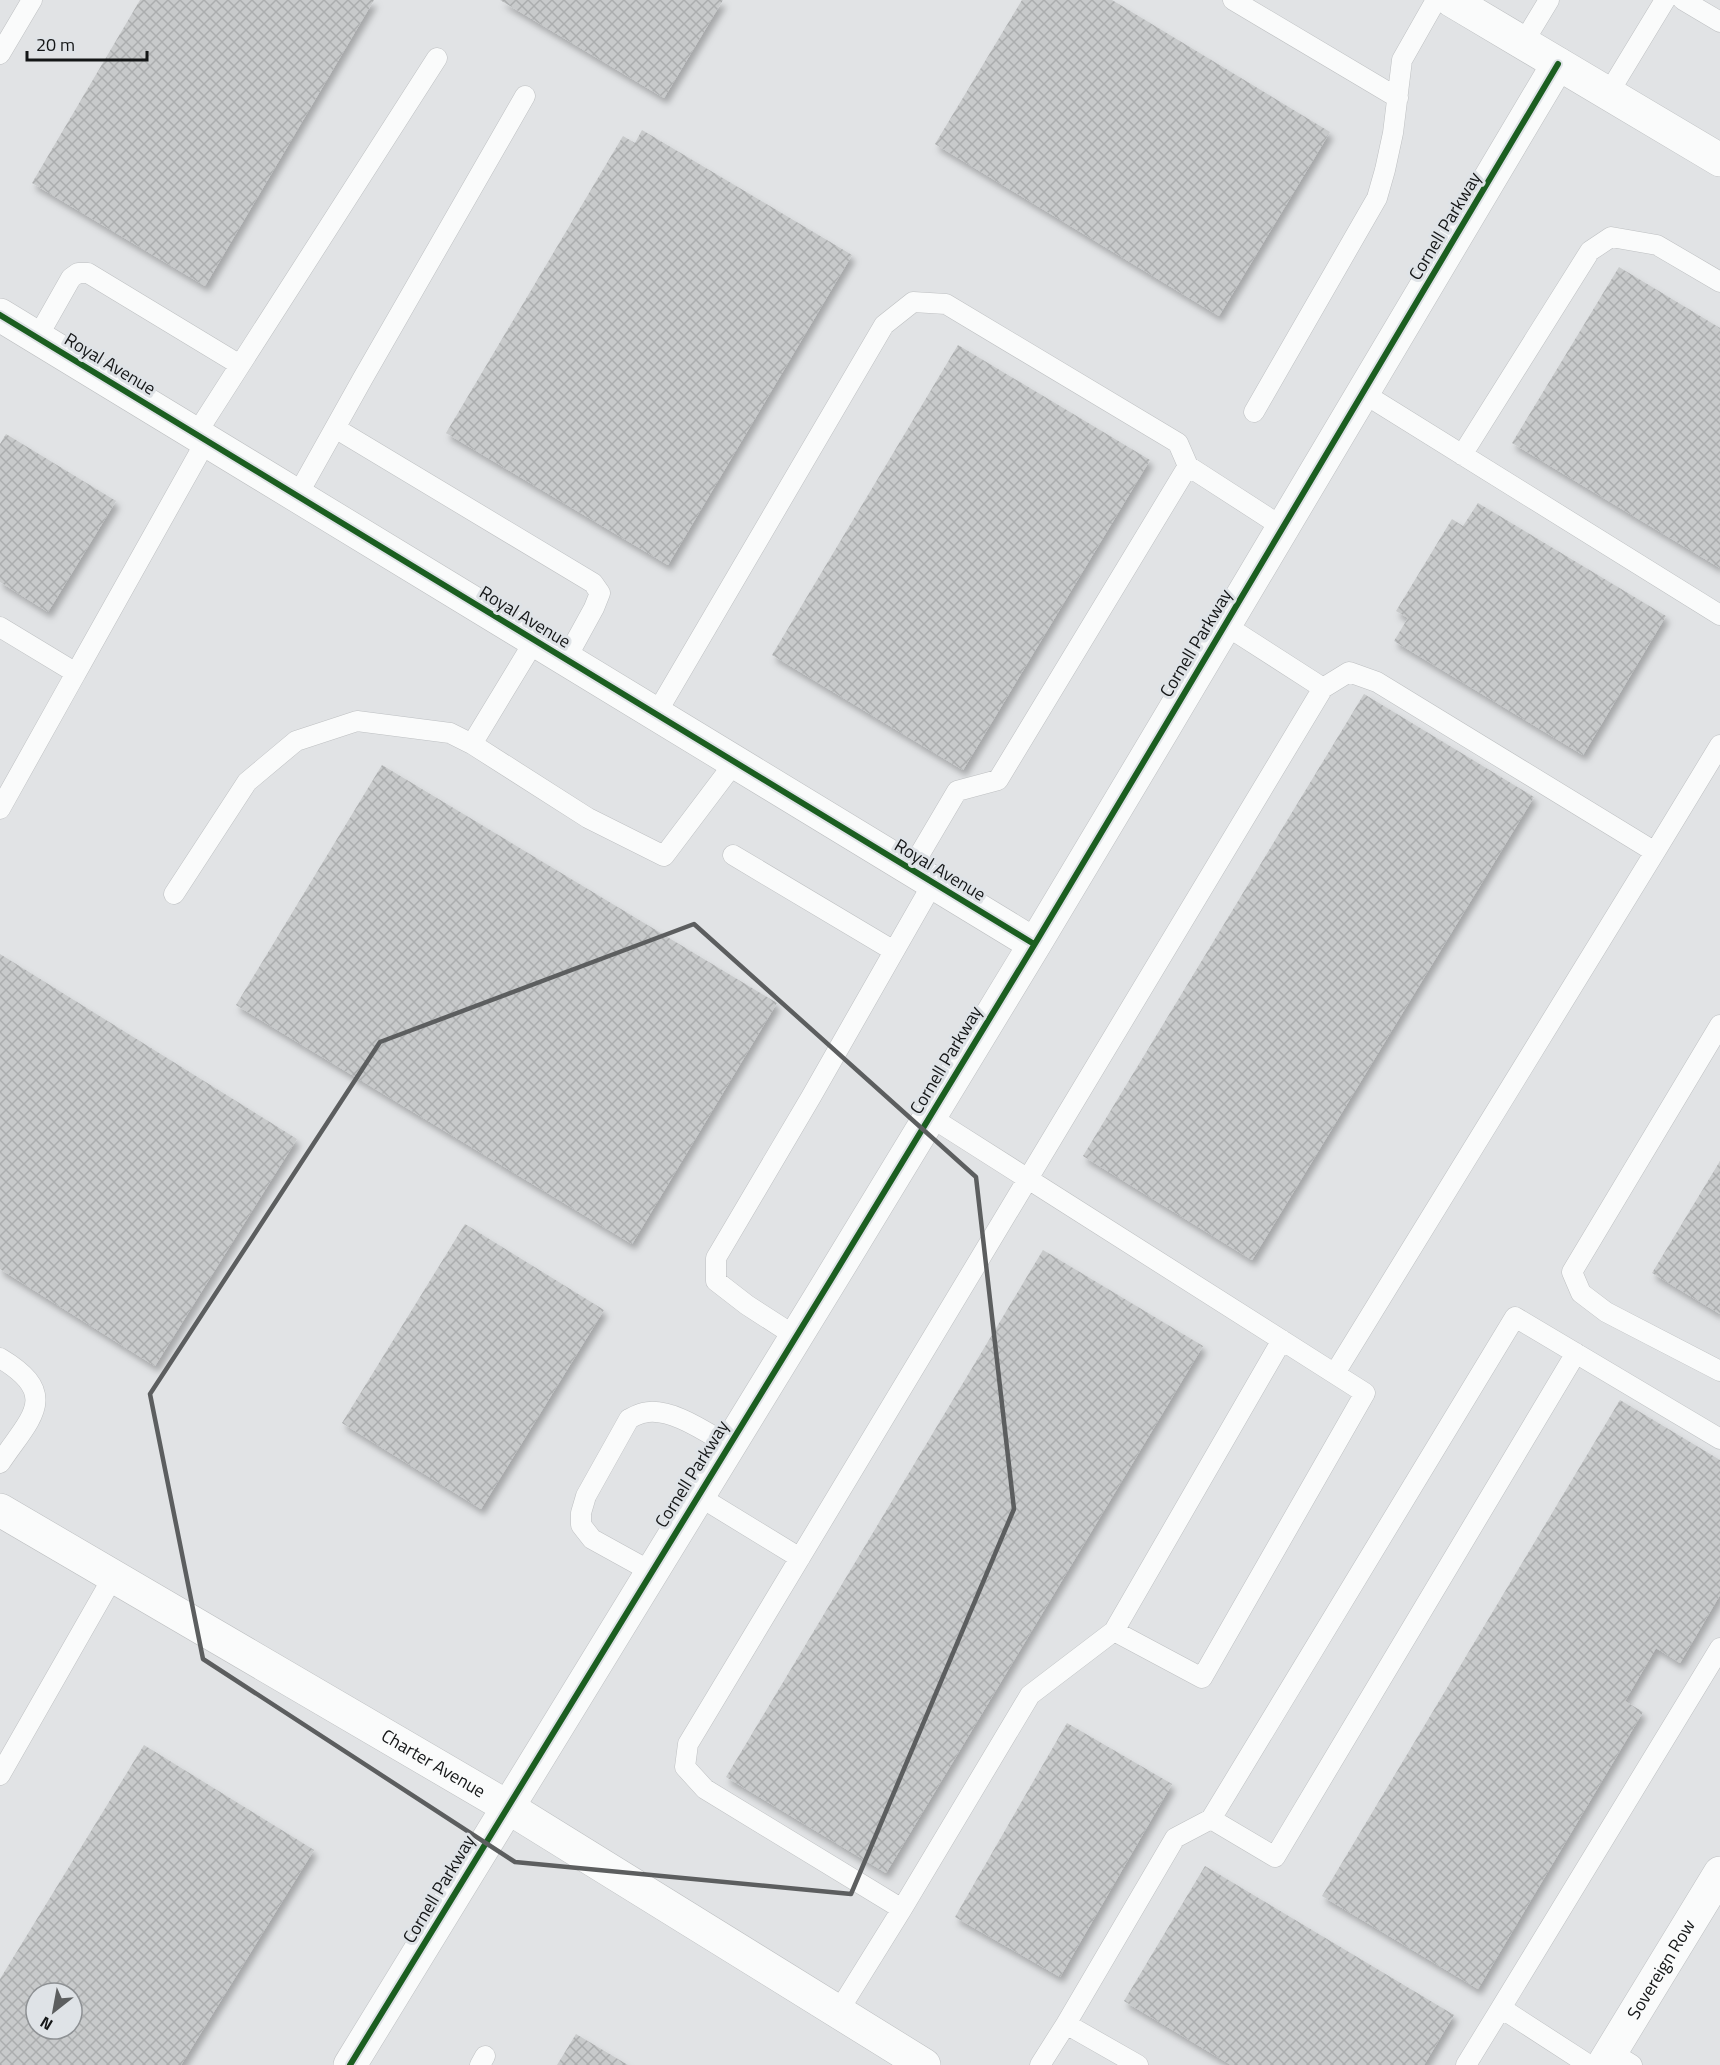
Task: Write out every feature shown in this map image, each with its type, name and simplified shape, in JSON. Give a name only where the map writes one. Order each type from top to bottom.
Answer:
[{"type":"street","points":[[1451,0],[1720,160]]},
{"type":"street","name":"Cornell Parkway","points":[[350,2065],[1034,944],[1284,528],[1558,64]]},
{"type":"street","name":"Royal Avenue","points":[[0,316],[1034,944]]},
{"type":"street","name":"Charter Avenue","points":[[2,1516],[113,1577],[506,1806],[924,2065]]},
{"type":"street","name":"Sovereign Row","points":[[1609,2062],[1720,1873]]},
{"type":"lane","points":[[0,54],[32,0]]},
{"type":"lane","points":[[1233,0],[1398,98]]},
{"type":"lane","points":[[1254,412],[1377,198],[1387,161],[1402,60],[1436,0]]},
{"type":"lane","points":[[1523,43],[1549,0]]},
{"type":"lane","points":[[1608,94],[1665,0]]},
{"type":"lane","points":[[1683,0],[1720,22]]},
{"type":"lane","points":[[0,809],[76,673],[240,365],[437,58]]},
{"type":"lane","points":[[297,496],[525,96]]},
{"type":"lane","points":[[1462,455],[1590,252],[1611,237],[1657,245],[1720,282]]},
{"type":"lane","points":[[37,338],[71,278],[78,273],[88,273],[240,365]]},
{"type":"lane","points":[[656,714],[884,325],[913,302],[946,304],[1178,443],[1188,466],[1284,528]]},
{"type":"lane","points":[[1363,393],[1720,615]]},
{"type":"lane","points":[[335,428],[593,583],[600,594],[566,659]]},
{"type":"lane","points":[[795,1336],[747,1305],[716,1281],[716,1258],[812,1097],[894,951],[957,791],[998,780],[1188,466]]},
{"type":"lane","points":[[1225,625],[1323,688]]},
{"type":"lane","points":[[0,627],[76,673]]},
{"type":"lane","points":[[472,744],[535,640]]},
{"type":"lane","points":[[902,1909],[705,1789],[685,1767],[688,1744],[1323,688],[1349,672],[1377,682],[1656,852]]},
{"type":"lane","points":[[174,894],[247,782],[296,741],[357,721],[450,733],[472,744],[588,818],[664,856],[735,762]]},
{"type":"lane","points":[[1335,1374],[1720,745]]},
{"type":"lane","points":[[732,855],[894,951]]},
{"type":"lane","points":[[1720,1025],[1572,1272],[1581,1293],[1606,1312],[1720,1371]]},
{"type":"lane","points":[[929,1116],[1365,1393],[1202,1678],[1114,1631]]},
{"type":"lane","points":[[1040,2065],[1175,1838],[1211,1819],[1515,1317],[1720,1439]]},
{"type":"lane","points":[[838,2012],[1030,1695],[1114,1631],[1282,1340]]},
{"type":"lane","points":[[1211,1819],[1275,1857],[1576,1353]]},
{"type":"lane","points":[[0,1358],[25,1377],[36,1390],[36,1409],[0,1463]]},
{"type":"lane","points":[[650,1571],[592,1539],[581,1525],[581,1513],[586,1497],[629,1419],[642,1413],[655,1412],[682,1419],[728,1445]]},
{"type":"lane","points":[[697,1495],[800,1558]]},
{"type":"lane","points":[[0,1775],[113,1577]]},
{"type":"lane","points":[[1466,2065],[1720,1648]]},
{"type":"lane","points":[[1501,2008],[1609,2062]]},
{"type":"lane","points":[[1066,2024],[1138,2065]]},
{"type":"highlighted area","points":[[694,924],[976,1177],[1014,1509],[851,1894],[515,1862],[203,1659],[150,1394],[380,1042]]},
{"type":"building","points":[[140,0],[374,0],[205,286],[32,183]]},
{"type":"building","points":[[500,0],[723,0],[664,98]]},
{"type":"building","points":[[1022,0],[1112,0],[1330,132],[1219,316],[935,144]]},
{"type":"building","points":[[642,130],[852,255],[668,565],[446,433],[623,136],[635,143]]},
{"type":"building","points":[[1619,267],[1720,328],[1720,568],[1512,443]]},
{"type":"building","points":[[958,345],[1150,460],[963,770],[772,655]]},
{"type":"building","points":[[6,434],[116,501],[48,612],[0,582],[0,444]]},
{"type":"building","points":[[1478,503],[1666,616],[1583,755],[1394,641],[1408,618],[1396,611],[1452,519],[1463,526]]},
{"type":"building","points":[[1364,694],[1534,797],[1252,1260],[1083,1156]]},
{"type":"building","points":[[382,765],[777,1003],[632,1244],[236,1005]]},
{"type":"building","points":[[0,954],[297,1139],[155,1366],[0,1269]]},
{"type":"building","points":[[1720,1161],[1720,1314],[1652,1273]]},
{"type":"building","points":[[465,1224],[604,1310],[481,1509],[342,1423]]},
{"type":"building","points":[[1043,1250],[1203,1346],[886,1873],[726,1777]]},
{"type":"building","points":[[1620,1400],[1720,1460],[1720,1595],[1680,1663],[1656,1648],[1625,1701],[1643,1712],[1478,1989],[1322,1896]]},
{"type":"building","points":[[1067,1723],[1172,1784],[1060,1977],[955,1917]]},
{"type":"building","points":[[144,1745],[314,1850],[181,2065],[0,2065],[0,1979]]},
{"type":"building","points":[[1205,1866],[1454,2015],[1424,2065],[1231,2065],[1124,2001]]},
{"type":"building","points":[[576,2034],[628,2065],[557,2065]]},
{"type":"cycle path","points":[[350,2065],[1036,942],[1558,64]]},
{"type":"cycle path","points":[[0,315],[1034,944]]}]
